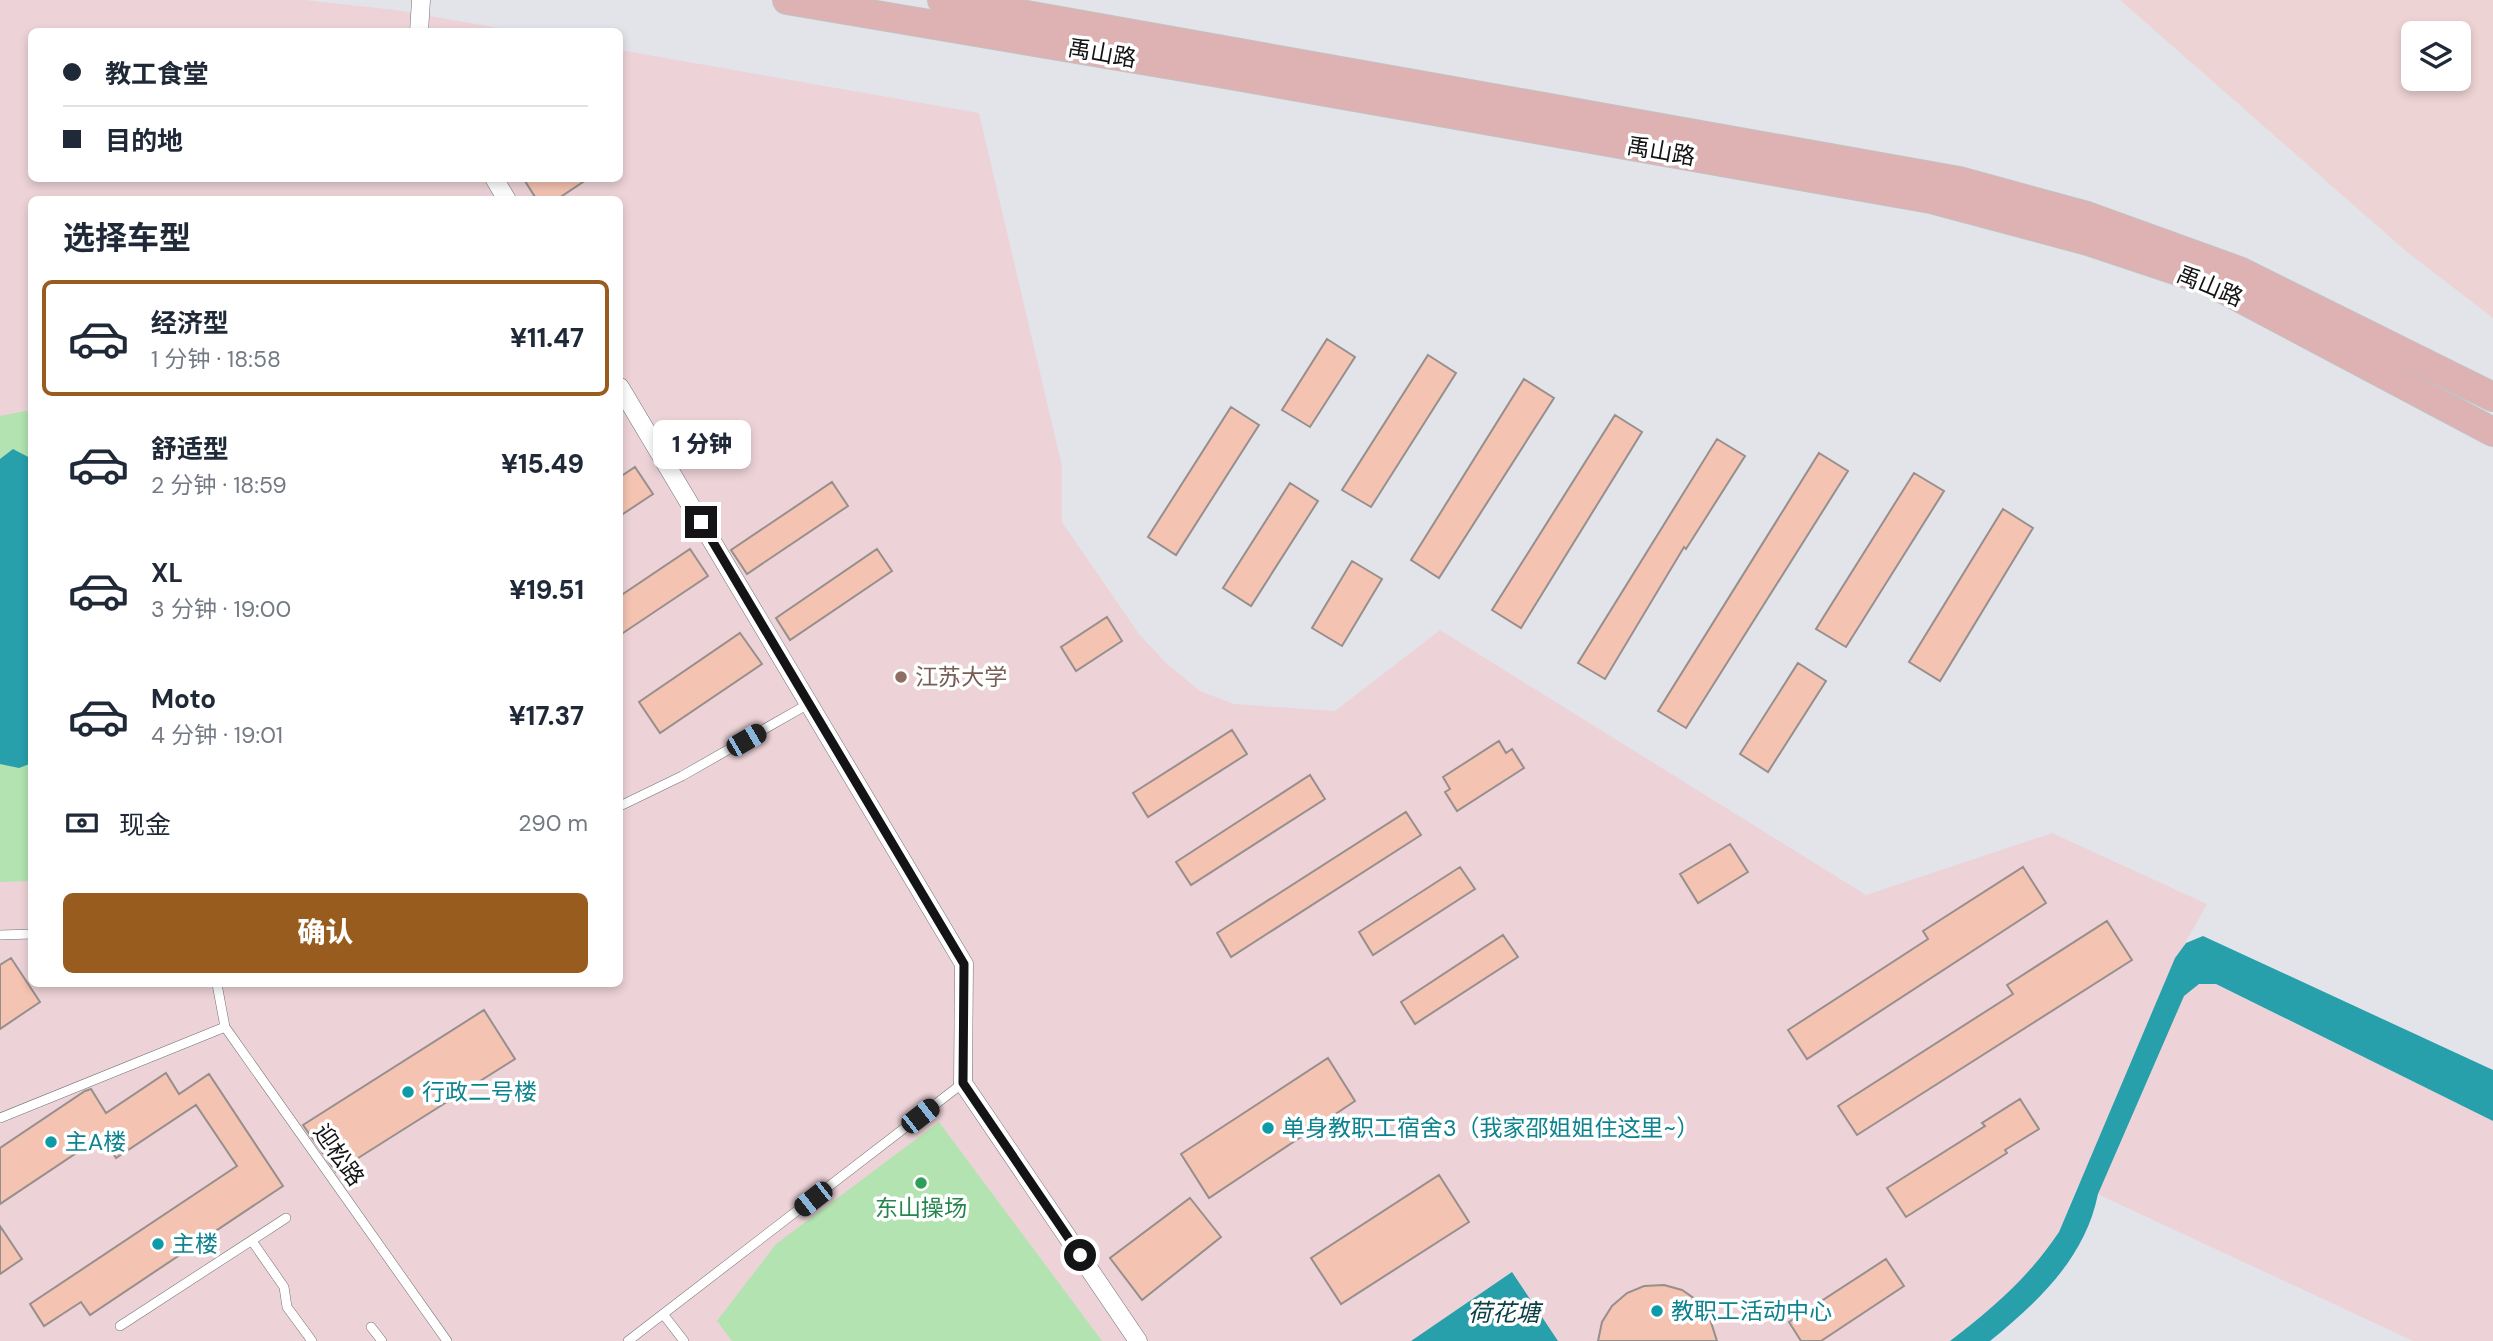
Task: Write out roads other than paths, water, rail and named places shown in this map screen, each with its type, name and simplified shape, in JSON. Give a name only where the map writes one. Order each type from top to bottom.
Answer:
[{"type":"main road","name":"禹山路","points":[[787,0],[1219,72],[1931,199],[2088,241],[2208,281],[2493,432]]},
{"type":"main road","name":"禹山路","points":[[942,0],[1959,181],[2087,216],[2239,271],[2493,397]]},
{"type":"street","points":[[419,28],[421,0]]},
{"type":"street","points":[[623,392],[964,964],[963,1083],[1138,1341]]},
{"type":"lane","points":[[623,805],[682,776],[810,703]]},
{"type":"lane","points":[[0,935],[28,934]]},
{"type":"lane","name":"迎松路","points":[[218,987],[225,1027],[447,1341]]},
{"type":"lane","points":[[0,1118],[225,1027]]},
{"type":"lane","points":[[628,1341],[963,1083]]},
{"type":"lane","points":[[120,1326],[286,1218]]},
{"type":"lane","points":[[252,1241],[284,1287],[287,1307],[312,1341]]},
{"type":"lane","points":[[663,1314],[684,1341]]},
{"type":"lane","points":[[371,1328],[382,1341]]},
{"type":"water","points":[[13,449],[28,457],[28,765],[19,768],[0,764],[0,459]]},
{"type":"water","points":[[2203,936],[2493,1070],[2493,1121],[2216,984],[2199,984],[2184,996],[2098,1194],[2083,1238],[2071,1258],[2042,1294],[1990,1341],[1950,1341],[2009,1291],[2059,1232],[2175,958],[2186,943]]},
{"type":"water","name":"荷花塘","points":[[1512,1272],[1558,1341],[1411,1341]]},
{"type":"place","name":"江苏大学","points":[[901,677]]},
{"type":"place","name":"行政二号楼","points":[[408,1092]]},
{"type":"place","name":"单身教职工宿舍3（我家邵姐姐住这里~）","points":[[1268,1128]]},
{"type":"place","name":"主A楼","points":[[51,1142]]},
{"type":"place","name":"东山操场","points":[[921,1183]]},
{"type":"place","name":"主楼","points":[[158,1244]]},
{"type":"place","name":"教职工活动中心","points":[[1657,1311]]}]
